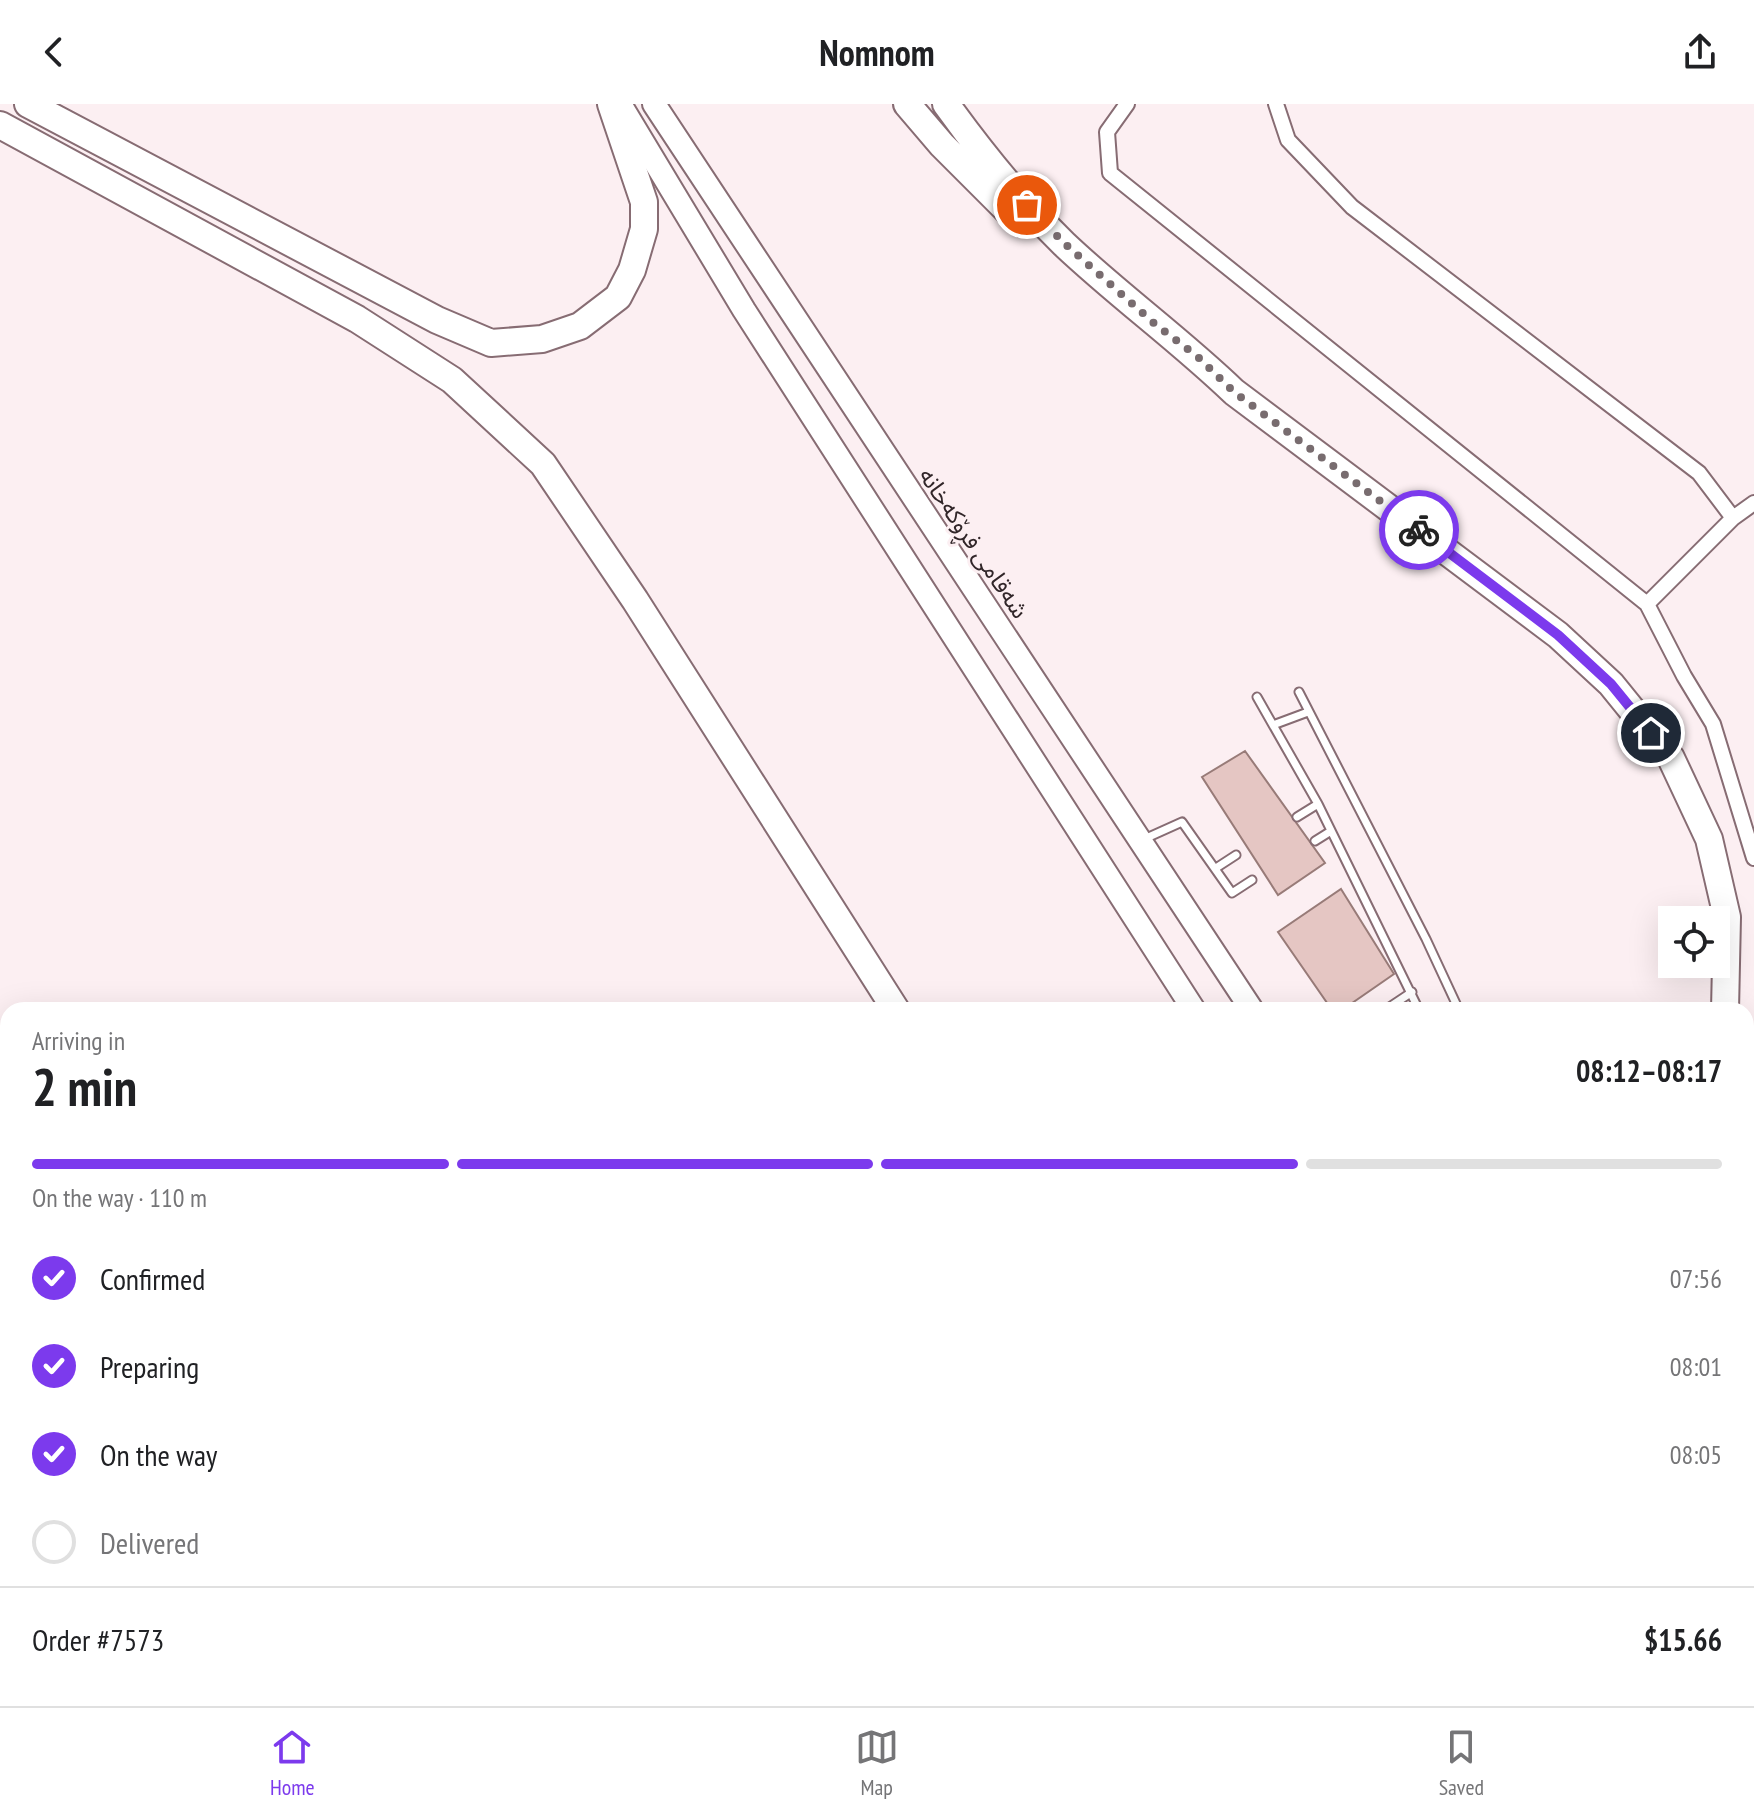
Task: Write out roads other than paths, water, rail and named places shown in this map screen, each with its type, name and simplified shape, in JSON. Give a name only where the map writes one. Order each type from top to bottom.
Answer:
[{"type":"highway","points":[[28,104],[437,320],[491,343],[542,339],[580,326],[618,297],[632,270],[644,229],[644,202],[611,104]]},
{"type":"highway","points":[[907,104],[942,145],[1048,250],[1188,363],[1234,392],[1558,635],[1611,684],[1671,758],[1709,839],[1727,917],[1725,1002]]},
{"type":"highway","points":[[946,104],[1009,186],[1064,243],[1155,324],[1198,357],[1234,392]]},
{"type":"highway","points":[[0,125],[357,319],[452,380],[543,464],[635,600],[891,1002]]},
{"type":"main road","points":[[620,104],[744,310],[1189,1002]]},
{"type":"main road","name":"شەقامی فڕۆکەخانە","points":[[654,104],[1247,1002]]},
{"type":"street","points":[[1127,104],[1107,132],[1110,173],[1647,604],[1713,724],[1754,858]]},
{"type":"street","points":[[1276,104],[1288,140],[1352,207],[1699,473],[1733,518]]},
{"type":"street","points":[[1647,604],[1733,518],[1754,503]]},
{"type":"lane","points":[[1299,692],[1455,1002]]},
{"type":"lane","points":[[1257,697],[1318,804],[1416,1002]]},
{"type":"lane","points":[[1273,725],[1308,712]]},
{"type":"lane","points":[[1297,817],[1318,804]]},
{"type":"lane","points":[[1141,841],[1182,822],[1232,893],[1252,880]]},
{"type":"lane","points":[[1315,841],[1331,831]]},
{"type":"lane","points":[[1216,868],[1236,855]]},
{"type":"lane","points":[[1397,1002],[1412,992]]}]
